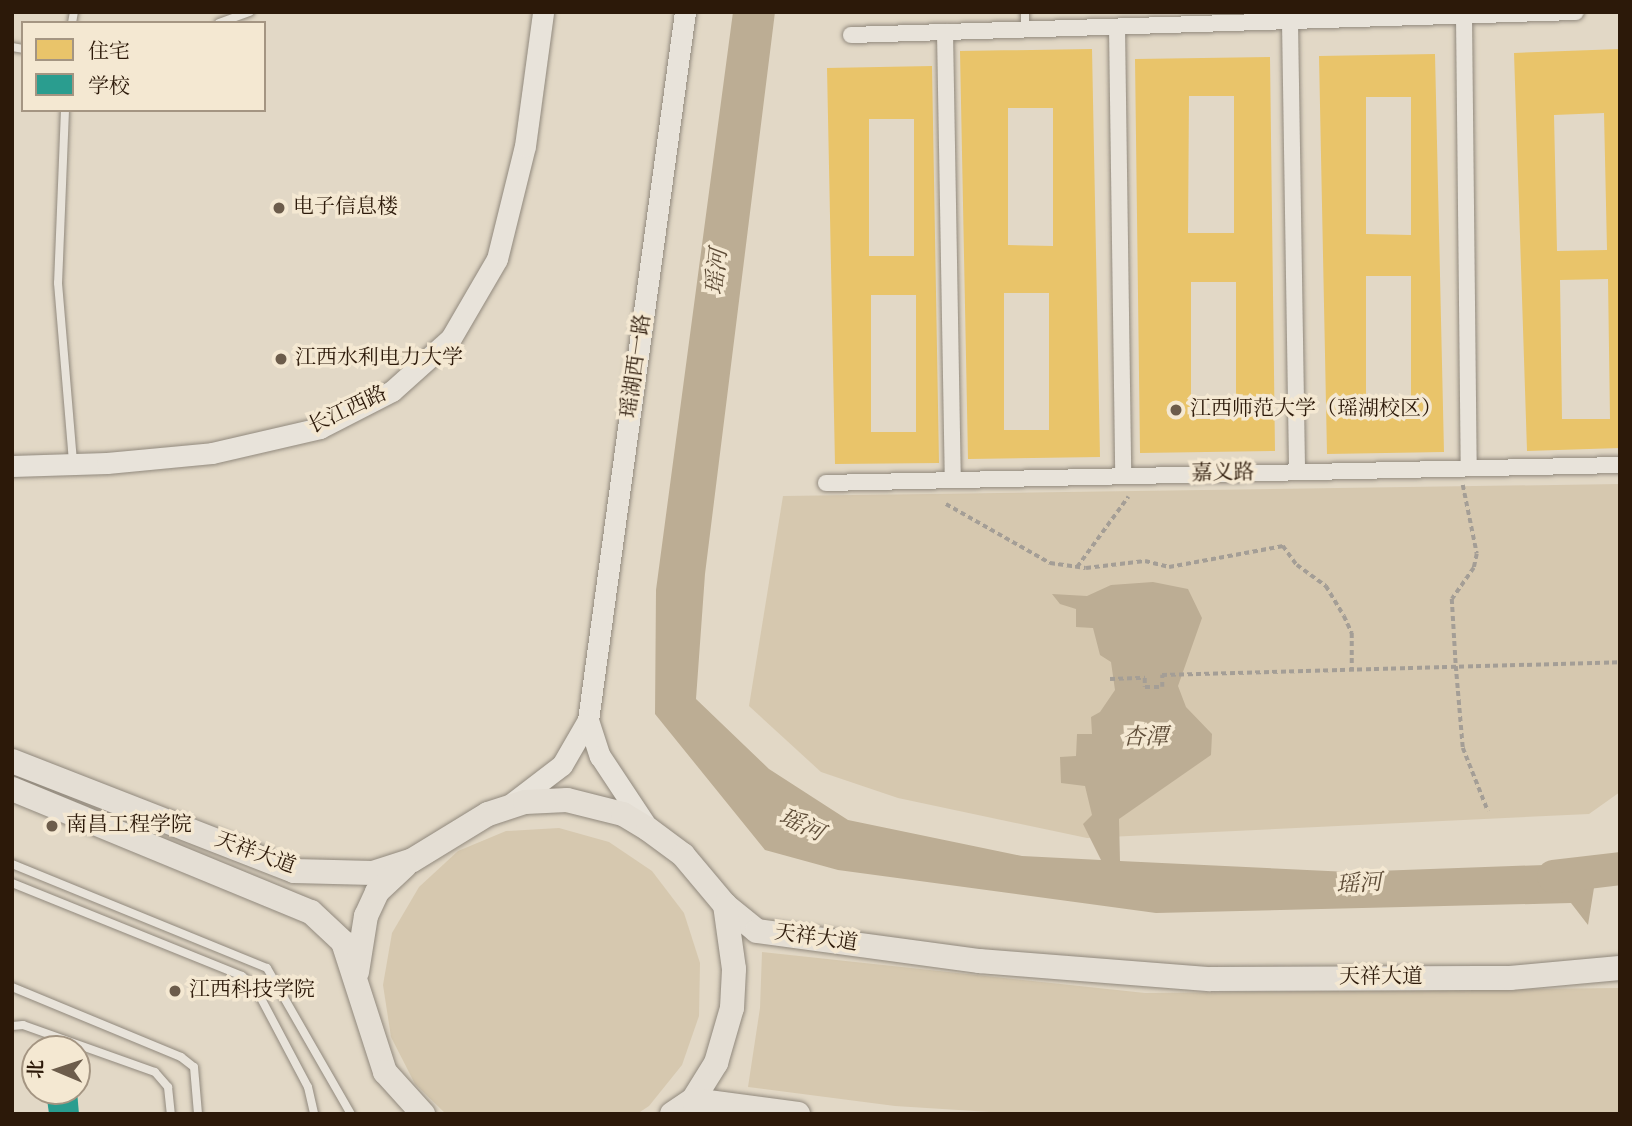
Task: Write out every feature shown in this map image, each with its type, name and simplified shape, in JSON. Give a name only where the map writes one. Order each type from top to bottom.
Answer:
[{"type":"main road","name":"天祥大道","points":[[12,761],[294,871],[373,873],[411,861],[488,814],[567,800],[622,814],[648,829],[683,855],[725,905],[757,931],[979,961],[1210,979],[1510,978],[1620,968]]},
{"type":"main road","name":"天祥大道","points":[[12,789],[311,912],[343,942],[385,1072],[423,1114]]},
{"type":"main road","points":[[356,984],[366,916],[377,892],[411,861]]},
{"type":"main road","points":[[672,1114],[693,1100],[716,1063],[732,1008],[733,969],[725,905]]},
{"type":"main road","points":[[693,1100],[797,1114]]},
{"type":"street","name":"长江西路","points":[[12,466],[212,453],[320,428],[393,391],[451,338],[497,259],[525,146],[543,12]]},
{"type":"street","name":"瑶湖西一路","points":[[588,720],[685,12]]},
{"type":"street","points":[[851,35],[1576,12]]},
{"type":"street","points":[[1464,16],[1469,468]]},
{"type":"street","points":[[1290,21],[1297,472]]},
{"type":"street","points":[[1117,27],[1123,476]]},
{"type":"street","points":[[945,32],[953,480]]},
{"type":"street","name":"嘉义路","points":[[826,483],[1620,465]]},
{"type":"street","points":[[505,809],[562,765],[588,720]]},
{"type":"street","points":[[588,720],[600,756],[648,829]]},
{"type":"lane","points":[[225,21],[250,12]]},
{"type":"lane","points":[[1025,12],[1025,30]]},
{"type":"lane","points":[[65,112],[58,283],[73,464]]},
{"type":"lane","points":[[12,864],[267,968],[351,1114]]},
{"type":"lane","points":[[12,883],[242,976],[255,987],[308,1087],[314,1114]]},
{"type":"lane","points":[[12,987],[181,1057],[194,1066],[198,1114]]},
{"type":"lane","points":[[12,1026],[23,1025],[155,1072],[168,1087],[171,1114]]},
{"type":"path","points":[[1469,468],[1461,478],[1477,554],[1474,568],[1452,599],[1463,748],[1488,811]]},
{"type":"path","points":[[1077,566],[1128,497]]},
{"type":"path","points":[[946,503],[1050,563],[1077,566],[1144,562],[1169,567],[1283,546],[1297,565],[1326,586],[1344,616],[1352,634],[1352,669]]},
{"type":"path","points":[[1110,679],[1145,678],[1145,687],[1162,687],[1162,675],[1620,662]]},
{"type":"shaded area","points":[[1620,484],[1620,792],[1589,814],[1087,838],[898,798],[821,772],[749,706],[783,496]]},
{"type":"shaded area","points":[[559,828],[609,842],[652,871],[684,913],[700,963],[699,1016],[682,1065],[649,1106],[637,1114],[446,1114],[415,1084],[391,1037],[383,985],[392,933],[419,887],[458,851],[506,831]]},
{"type":"shaded area","points":[[762,952],[1145,993],[1620,988],[1620,1114],[1020,1114],[895,1106],[748,1087],[760,1008]]},
{"type":"water","name":"杏潭","points":[[733,12],[775,12],[705,574],[696,699],[769,769],[848,820],[1022,856],[1101,860],[1083,824],[1092,815],[1085,786],[1061,783],[1060,757],[1076,756],[1077,734],[1092,734],[1091,717],[1100,712],[1115,690],[1111,662],[1100,655],[1093,628],[1076,627],[1076,609],[1060,604],[1052,594],[1087,596],[1111,585],[1153,582],[1188,589],[1202,618],[1178,686],[1186,707],[1212,734],[1211,755],[1119,819],[1120,861],[1349,872],[1598,863],[1588,925],[1571,903],[1156,913],[838,870],[765,850],[655,714],[656,590]]},
{"type":"building: 住宅","points":[[1092,49],[1100,457],[968,459],[960,51]],"holes":[[[1008,108],[1053,108],[1053,246],[1008,245]],[[1004,293],[1049,293],[1049,430],[1004,430]]]},
{"type":"building: 住宅","points":[[1620,49],[1620,448],[1527,451],[1514,53]],"holes":[[[1604,113],[1607,250],[1557,251],[1554,115]],[[1608,279],[1610,419],[1562,419],[1560,280]]]},
{"type":"building: 住宅","points":[[1435,54],[1444,452],[1327,454],[1319,56]],"holes":[[[1366,97],[1411,97],[1411,235],[1366,234]],[[1366,276],[1411,276],[1411,414],[1366,413]]]},
{"type":"building: 住宅","points":[[1270,57],[1275,451],[1140,453],[1135,59]],"holes":[[[1189,96],[1234,96],[1234,233],[1188,233]],[[1191,282],[1236,282],[1236,419],[1191,419]]]},
{"type":"building: 住宅","points":[[932,66],[939,463],[835,464],[827,68]],"holes":[[[869,119],[914,119],[914,256],[869,256]],[[871,295],[916,295],[916,432],[871,432]]]},
{"type":"building: 学校","points":[[48,1105],[78,1105],[79,1114],[49,1114]]},
{"type":"waterway","name":"瑶河","points":[[1553,876],[1620,868]]},
{"type":"place","name":"电子信息楼","points":[[279,208]]},
{"type":"place","name":"江西水利电力大学","points":[[281,359]]},
{"type":"place","name":"江西师范大学（瑶湖校区）","points":[[1176,410]]},
{"type":"place","name":"南昌工程学院","points":[[52,826]]},
{"type":"place","name":"江西科技学院","points":[[175,991]]}]
